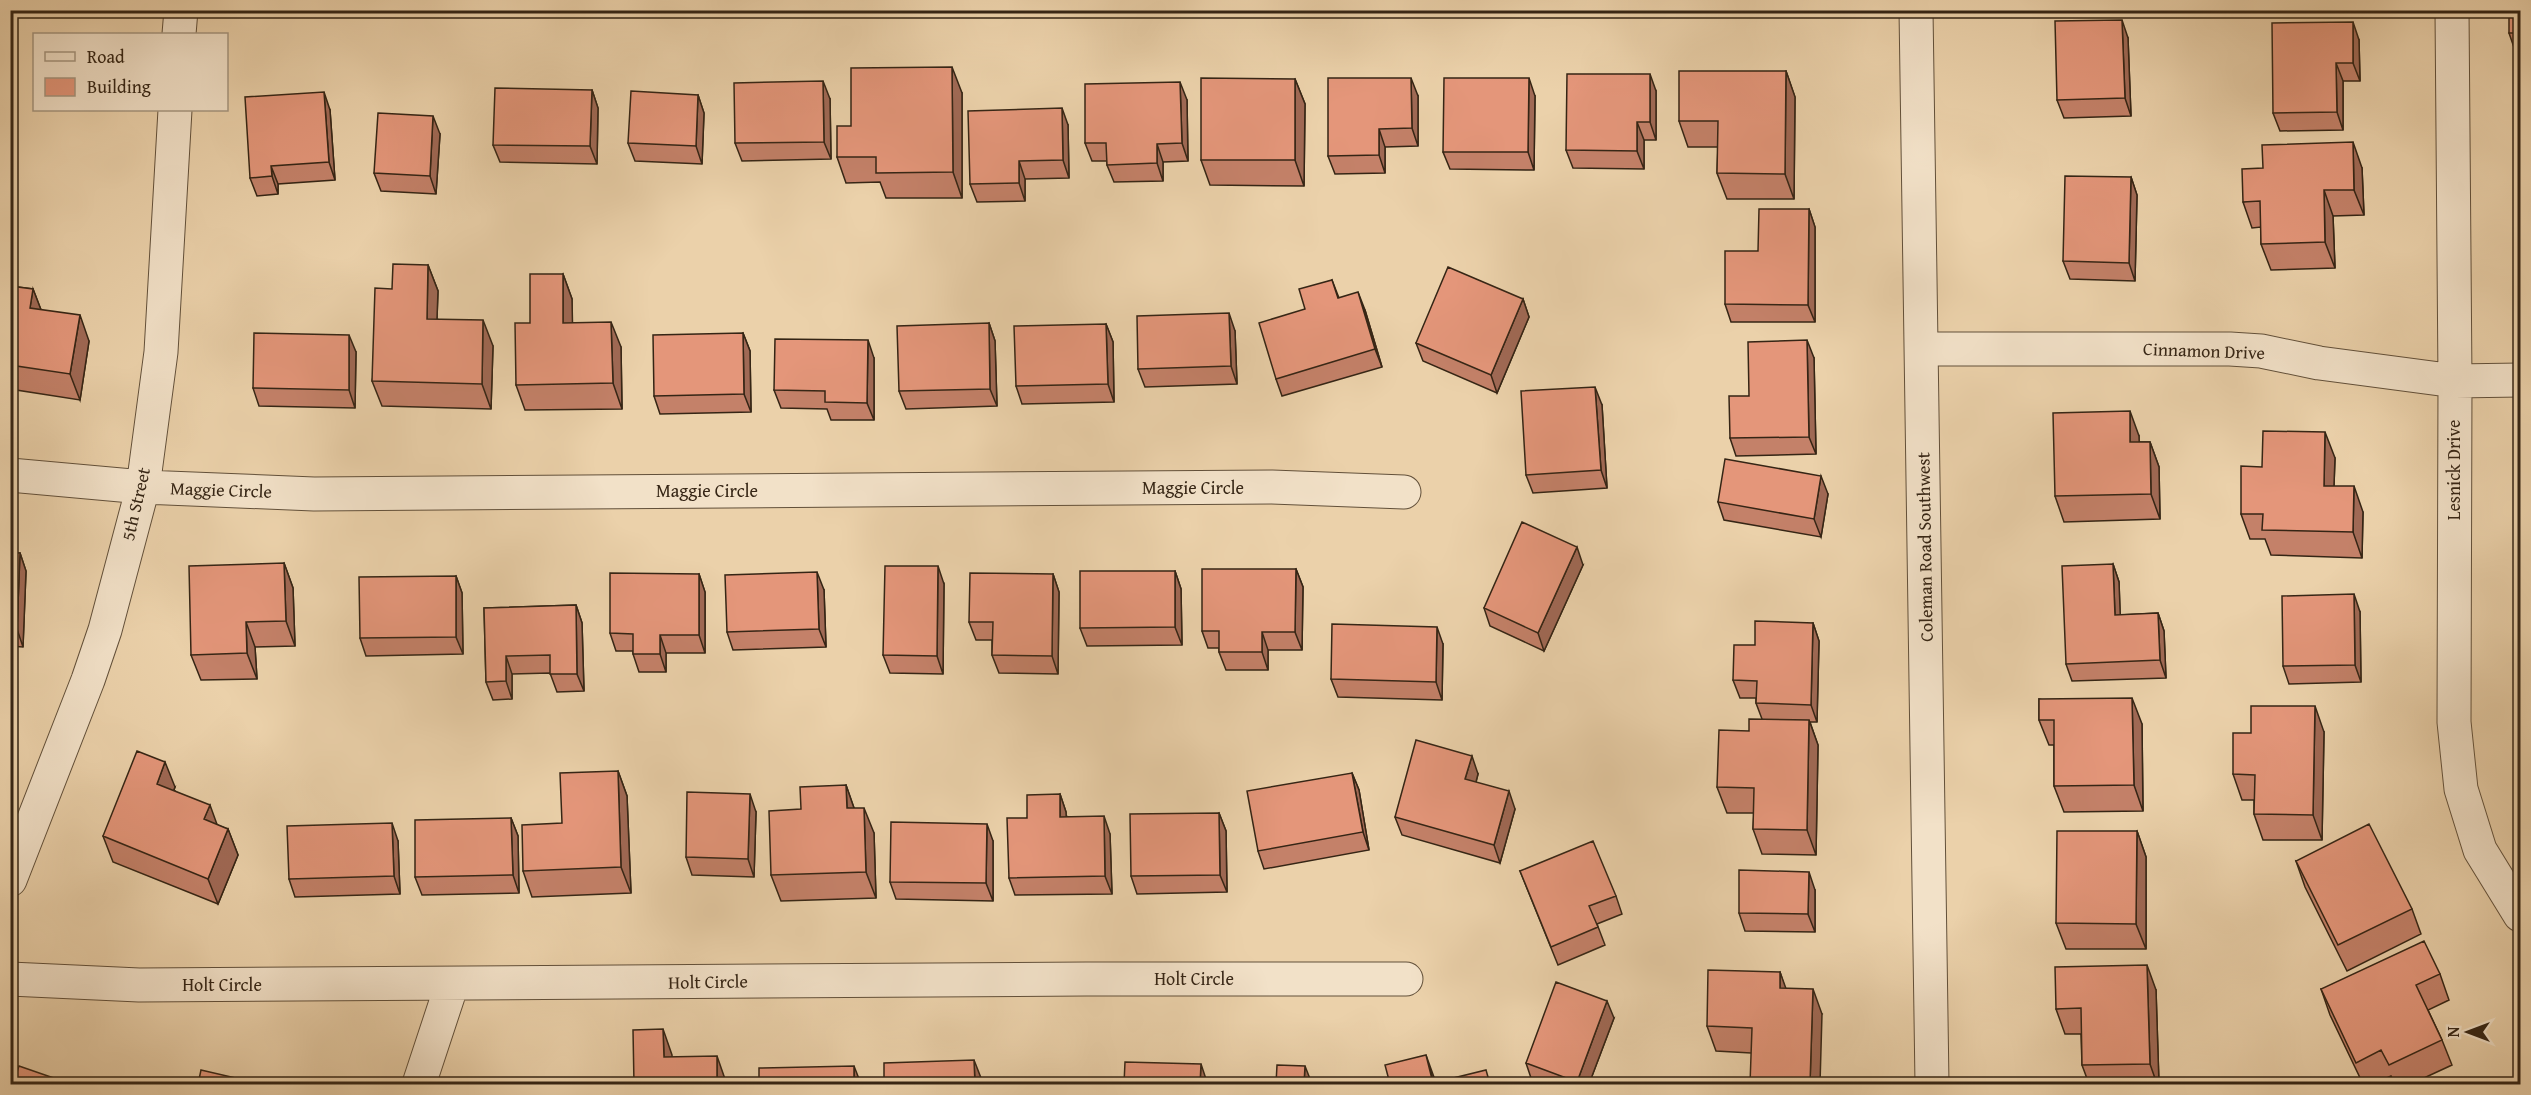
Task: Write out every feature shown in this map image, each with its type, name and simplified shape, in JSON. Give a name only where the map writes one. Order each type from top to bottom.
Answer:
[{"type":"street","points":[[179,33],[181,10]]},
{"type":"street","name":"Coleman Road Southwest","points":[[1916,10],[1932,1084]]},
{"type":"street","name":"Lesnick Drive","points":[[2452,10],[2455,381],[2454,722],[2456,758],[2462,789],[2480,850],[2520,915]]},
{"type":"street","name":"5th Street","points":[[10,880],[88,680],[105,630],[143,487],[161,352],[175,111]]},
{"type":"street","name":"Cinnamon Drive","points":[[1922,350],[2230,349],[2261,351],[2319,363],[2455,381],[2520,380]]},
{"type":"street","name":"Maggie Circle","points":[[10,475],[143,487],[314,494],[1272,487],[1404,492]]},
{"type":"street","name":"Holt Circle","points":[[10,979],[139,985],[1406,979]]},
{"type":"street","points":[[418,1084],[452,984]]},
{"type":"building","points":[[2509,10],[2520,10],[2520,33],[2509,33]]},
{"type":"building","points":[[2122,20],[2125,98],[2057,100],[2055,21]]},
{"type":"building","points":[[2353,22],[2353,63],[2336,63],[2337,112],[2273,113],[2272,23]]},
{"type":"building","points":[[952,67],[953,172],[876,173],[876,157],[837,157],[837,126],[851,126],[851,68]]},
{"type":"building","points":[[1679,71],[1786,71],[1785,174],[1717,173],[1718,121],[1679,121]]},
{"type":"building","points":[[1567,74],[1650,74],[1650,122],[1637,122],[1637,151],[1566,150]]},
{"type":"building","points":[[1201,78],[1295,79],[1295,160],[1201,160]]},
{"type":"building","points":[[1328,78],[1411,78],[1412,128],[1379,129],[1379,155],[1328,156]]},
{"type":"building","points":[[1444,78],[1529,78],[1528,152],[1443,152]]},
{"type":"building","points":[[823,81],[824,142],[735,143],[734,83]]},
{"type":"building","points":[[1180,82],[1182,143],[1157,144],[1157,163],[1107,165],[1106,143],[1085,143],[1085,84]]},
{"type":"building","points":[[495,88],[592,90],[590,146],[493,145]]},
{"type":"building","points":[[631,91],[698,95],[696,146],[628,143]]},
{"type":"building","points":[[324,92],[329,162],[271,166],[272,176],[250,178],[245,97]]},
{"type":"building","points":[[1062,108],[1063,160],[1019,161],[1019,183],[970,184],[968,111]]},
{"type":"building","points":[[378,113],[433,116],[430,176],[374,173]]},
{"type":"building","points":[[2353,142],[2354,190],[2324,190],[2325,242],[2261,244],[2260,201],[2243,202],[2242,169],[2263,168],[2262,145]]},
{"type":"building","points":[[2065,176],[2131,177],[2129,263],[2063,261]]},
{"type":"building","points":[[1759,209],[1809,209],[1808,305],[1725,304],[1725,251],[1758,251]]},
{"type":"building","points":[[393,264],[428,265],[427,319],[483,320],[482,384],[372,381],[375,288],[392,289]]},
{"type":"building","points":[[1448,267],[1523,299],[1491,375],[1416,343]]},
{"type":"building","points":[[530,274],[563,274],[563,323],[611,322],[613,383],[516,385],[515,323],[530,323]]},
{"type":"building","points":[[1332,280],[1338,298],[1358,292],[1375,349],[1276,379],[1259,323],[1305,309],[1299,289]]},
{"type":"building","points":[[10,286],[33,289],[30,308],[80,315],[70,374],[10,365]]},
{"type":"building","points":[[1229,313],[1231,366],[1138,369],[1137,316]]},
{"type":"building","points":[[989,323],[990,389],[899,391],[897,326]]},
{"type":"building","points":[[1106,324],[1108,384],[1016,386],[1014,326]]},
{"type":"building","points":[[254,333],[349,335],[349,390],[253,388]]},
{"type":"building","points":[[743,333],[744,394],[654,396],[653,335]]},
{"type":"building","points":[[775,339],[868,340],[867,403],[825,402],[825,391],[774,390]]},
{"type":"building","points":[[1807,340],[1809,437],[1730,438],[1729,396],[1749,396],[1748,342]]},
{"type":"building","points":[[1595,387],[1601,470],[1526,475],[1521,391]]},
{"type":"building","points":[[2130,411],[2130,442],[2150,442],[2151,494],[2055,496],[2053,413]]},
{"type":"building","points":[[2263,431],[2325,432],[2324,486],[2354,486],[2353,532],[2262,530],[2263,514],[2241,514],[2241,466],[2262,467]]},
{"type":"building","points":[[1725,459],[1821,476],[1814,519],[1718,502]]},
{"type":"building","points":[[1522,522],[1577,547],[1538,633],[1484,608]]},
{"type":"building","points":[[10,553],[20,553],[17,629],[10,629]]},
{"type":"building","points":[[284,563],[286,621],[246,622],[247,653],[191,655],[189,566]]},
{"type":"building","points":[[2113,564],[2115,615],[2158,613],[2160,660],[2066,664],[2062,566]]},
{"type":"building","points":[[885,566],[938,566],[937,656],[883,655]]},
{"type":"building","points":[[1202,569],[1296,569],[1295,632],[1262,632],[1262,652],[1219,652],[1219,631],[1202,631]]},
{"type":"building","points":[[1080,571],[1175,571],[1175,627],[1080,628]]},
{"type":"building","points":[[817,572],[819,629],[727,632],[725,575]]},
{"type":"building","points":[[610,573],[699,574],[699,635],[660,635],[660,654],[633,654],[633,634],[610,633]]},
{"type":"building","points":[[970,573],[1053,574],[1052,656],[992,655],[993,622],[969,622]]},
{"type":"building","points":[[456,576],[456,637],[360,638],[359,577]]},
{"type":"building","points":[[2354,594],[2355,665],[2283,666],[2282,596]]},
{"type":"building","points":[[576,605],[577,674],[550,674],[550,655],[506,656],[506,681],[486,682],[484,608]]},
{"type":"building","points":[[1755,621],[1813,623],[1811,705],[1756,703],[1757,681],[1733,680],[1734,645],[1755,645]]},
{"type":"building","points":[[1332,624],[1437,627],[1436,682],[1331,679]]},
{"type":"building","points":[[2132,698],[2134,785],[2054,786],[2054,720],[2039,720],[2039,699]]},
{"type":"building","points":[[2251,706],[2315,706],[2313,815],[2254,814],[2255,775],[2233,774],[2233,733],[2251,733]]},
{"type":"building","points":[[1749,719],[1809,720],[1807,830],[1753,829],[1754,788],[1717,787],[1719,730],[1749,731]]},
{"type":"building","points":[[1416,740],[1472,756],[1465,779],[1509,791],[1494,845],[1395,817]]},
{"type":"building","points":[[137,751],[165,762],[157,784],[210,805],[204,819],[228,829],[208,879],[103,836]]},
{"type":"building","points":[[618,771],[621,867],[523,871],[522,825],[562,823],[560,773]]},
{"type":"building","points":[[1352,773],[1363,832],[1258,851],[1247,791]]},
{"type":"building","points":[[846,785],[847,808],[864,808],[866,872],[771,875],[769,811],[801,809],[800,787]]},
{"type":"building","points":[[687,792],[750,794],[748,859],[686,857]]},
{"type":"building","points":[[1060,794],[1060,817],[1104,816],[1105,876],[1009,878],[1007,818],[1027,818],[1027,795]]},
{"type":"building","points":[[1219,813],[1220,875],[1131,876],[1130,814]]},
{"type":"building","points":[[511,818],[513,875],[415,877],[415,820]]},
{"type":"building","points":[[891,822],[987,824],[986,883],[890,882]]},
{"type":"building","points":[[392,823],[394,876],[289,879],[287,826]]},
{"type":"building","points":[[2369,824],[2412,909],[2338,945],[2296,861]]},
{"type":"building","points":[[2057,831],[2137,831],[2136,924],[2056,923]]},
{"type":"building","points":[[1593,841],[1616,896],[1589,906],[1598,927],[1551,947],[1520,871]]},
{"type":"building","points":[[1739,870],[1809,872],[1808,914],[1739,913]]},
{"type":"building","points":[[2424,941],[2440,974],[2416,985],[2442,1040],[2389,1065],[2381,1050],[2356,1063],[2321,989]]},
{"type":"building","points":[[2147,965],[2150,1064],[2082,1065],[2081,1008],[2056,1009],[2055,967]]},
{"type":"building","points":[[1708,970],[1780,972],[1780,988],[1813,989],[1810,1084],[1750,1084],[1752,1028],[1707,1026]]},
{"type":"building","points":[[1556,982],[1607,1001],[1577,1082],[1526,1063]]},
{"type":"building","points":[[663,1029],[664,1057],[717,1056],[717,1084],[634,1084],[633,1030]]},
{"type":"building","points":[[1426,1055],[1433,1083],[1486,1070],[1490,1084],[1390,1084],[1385,1065]]},
{"type":"building","points":[[974,1060],[975,1084],[884,1084],[884,1063]]},
{"type":"building","points":[[1125,1062],[1201,1064],[1200,1084],[1124,1084]]},
{"type":"building","points":[[1277,1065],[1305,1066],[1304,1084],[1276,1084]]},
{"type":"building","points":[[19,1066],[71,1084],[13,1084]]},
{"type":"building","points":[[854,1066],[854,1084],[759,1084],[759,1068]]},
{"type":"building","points":[[201,1070],[257,1083],[257,1084],[198,1084]]},
{"type":"building","points":[[509,1079],[593,1080],[593,1084],[508,1084]]},
{"type":"building","points":[[1003,1079],[1095,1080],[1095,1084],[1003,1084]]}]
